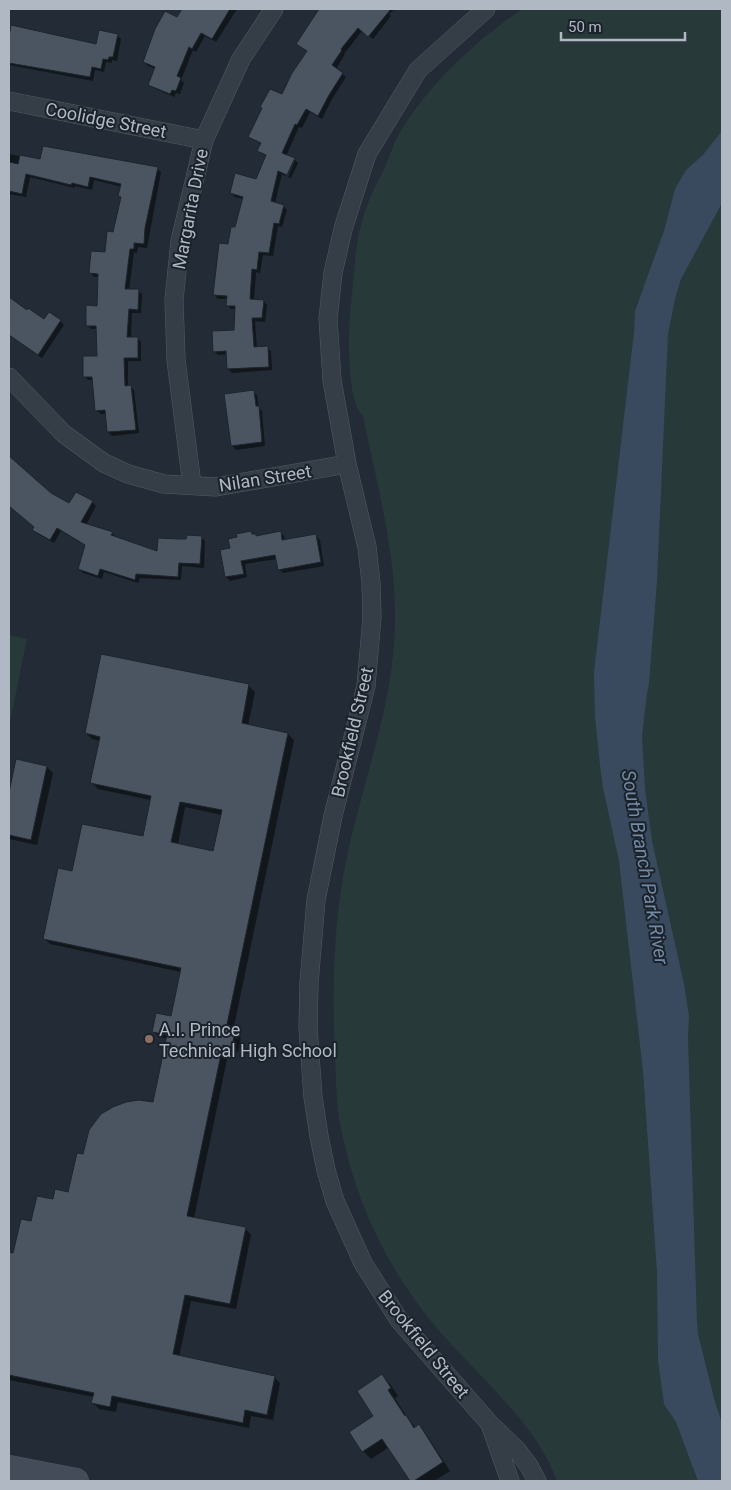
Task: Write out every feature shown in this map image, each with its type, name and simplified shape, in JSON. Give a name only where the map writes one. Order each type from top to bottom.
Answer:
[{"type":"street","name":"Margarita Drive","points":[[192,486],[176,360],[174,300],[180,241],[204,140],[242,59],[274,9]]},
{"type":"street","name":"Brookfield Street","points":[[486,9],[418,70],[367,154],[343,230],[334,273],[328,319],[332,380],[347,464],[367,547],[372,617],[366,686],[324,858],[316,900],[311,941],[309,1044],[319,1136],[326,1170],[336,1201],[363,1263],[399,1320],[490,1424],[517,1450],[537,1481]]},
{"type":"street","name":"Coolidge Street","points":[[9,101],[204,140]]},
{"type":"street","name":"Nilan Street","points":[[9,377],[64,434],[104,463],[128,474],[155,482],[216,488],[347,464]]},
{"type":"street","name":"Brookfield Street","points":[[490,1424],[510,1481]]},
{"type":"street","points":[[9,1468],[76,1481]]},
{"type":"shaded area","points":[[522,9],[722,9],[722,1481],[557,1481],[533,1436],[498,1394],[442,1335],[397,1272],[384,1250],[363,1204],[347,1155],[338,1111],[334,958],[338,909],[352,834],[381,725],[391,671],[395,614],[391,557],[381,500],[363,416],[355,403],[350,376],[349,325],[358,238],[362,220],[393,146],[414,111],[456,63],[488,34]]},
{"type":"shaded area","points":[[9,635],[27,639],[9,727]]},
{"type":"water","name":"South Branch Park River","points":[[722,131],[722,203],[681,279],[668,334],[657,581],[649,683],[642,735],[645,789],[652,841],[684,984],[689,1016],[688,1038],[697,1323],[715,1402],[722,1423],[722,1481],[698,1481],[676,1422],[664,1404],[658,1360],[657,1272],[643,1071],[619,861],[603,788],[600,765],[595,716],[594,672],[635,311],[664,231],[675,189],[686,170],[702,156]]},
{"type":"building","points":[[182,9],[230,9],[212,39],[201,33],[192,49],[189,47],[177,76],[181,78],[176,91],[172,90],[170,94],[148,85],[155,67],[143,62],[155,29],[165,11],[177,17]]},
{"type":"building","points":[[319,9],[391,9],[368,37],[358,28],[341,49],[332,65],[343,73],[318,116],[306,109],[297,125],[295,124],[282,153],[295,158],[287,175],[278,171],[271,201],[284,205],[279,224],[274,223],[269,253],[259,252],[257,270],[252,269],[250,299],[264,300],[262,318],[252,318],[254,347],[268,346],[269,367],[227,369],[226,351],[213,352],[212,331],[234,330],[235,306],[226,306],[227,296],[213,295],[219,243],[228,244],[231,227],[235,227],[243,197],[230,193],[235,173],[256,179],[266,155],[257,151],[261,143],[248,137],[262,108],[260,107],[270,89],[282,94],[292,73],[307,51],[296,44]]},
{"type":"building","points":[[11,25],[96,44],[99,30],[118,34],[113,57],[109,57],[108,60],[103,59],[101,69],[92,67],[90,77],[9,63]]},
{"type":"building","points":[[43,146],[158,167],[145,228],[144,244],[134,243],[134,249],[130,249],[125,289],[139,289],[138,310],[129,309],[127,337],[138,337],[138,358],[124,358],[125,386],[131,385],[136,430],[107,432],[105,410],[95,411],[92,377],[83,377],[83,356],[97,356],[96,326],[86,326],[86,305],[97,306],[98,274],[89,273],[91,251],[105,252],[107,231],[113,232],[121,197],[118,196],[121,184],[90,177],[88,187],[72,183],[71,185],[26,174],[22,194],[9,191],[9,162],[18,164],[20,155],[40,159]]},
{"type":"building","points":[[9,297],[44,319],[49,312],[61,320],[38,355],[9,335]]},
{"type":"building","points":[[254,390],[256,406],[259,406],[262,442],[231,446],[224,394]]},
{"type":"building","points":[[9,456],[51,493],[69,503],[76,492],[93,501],[81,522],[113,532],[111,535],[157,551],[158,538],[186,539],[187,535],[202,536],[200,564],[179,563],[178,577],[136,574],[135,580],[100,569],[98,576],[78,569],[85,545],[57,528],[50,540],[32,530],[34,527],[9,506]]},
{"type":"building","points":[[251,531],[256,536],[281,531],[282,540],[316,534],[321,562],[278,570],[275,555],[241,561],[244,574],[225,577],[220,550],[230,548],[228,539],[237,537],[236,534]]},
{"type":"building","points":[[101,654],[249,684],[242,723],[288,733],[226,1029],[235,1031],[232,1047],[223,1045],[187,1216],[246,1227],[230,1304],[185,1295],[173,1354],[275,1376],[267,1415],[245,1410],[243,1423],[112,1396],[110,1407],[91,1403],[94,1393],[9,1375],[9,1252],[13,1253],[21,1219],[31,1221],[37,1196],[53,1199],[55,1189],[68,1192],[77,1153],[83,1154],[89,1130],[101,1114],[126,1102],[139,1100],[153,1102],[167,1035],[152,1032],[156,1013],[171,1016],[181,968],[43,939],[58,868],[72,871],[82,824],[143,836],[151,796],[90,783],[100,737],[85,733]],"holes":[[[180,802],[222,810],[213,851],[171,842]]]},
{"type":"building","points":[[16,759],[47,766],[31,840],[9,835],[9,792]]},
{"type":"building","points":[[382,1374],[391,1388],[388,1390],[405,1416],[414,1428],[419,1424],[443,1462],[414,1481],[410,1481],[382,1439],[362,1452],[349,1432],[373,1416],[357,1391]]},
{"type":"place","name":"A.I. Prince Technical High School","points":[[149,1039]]}]
